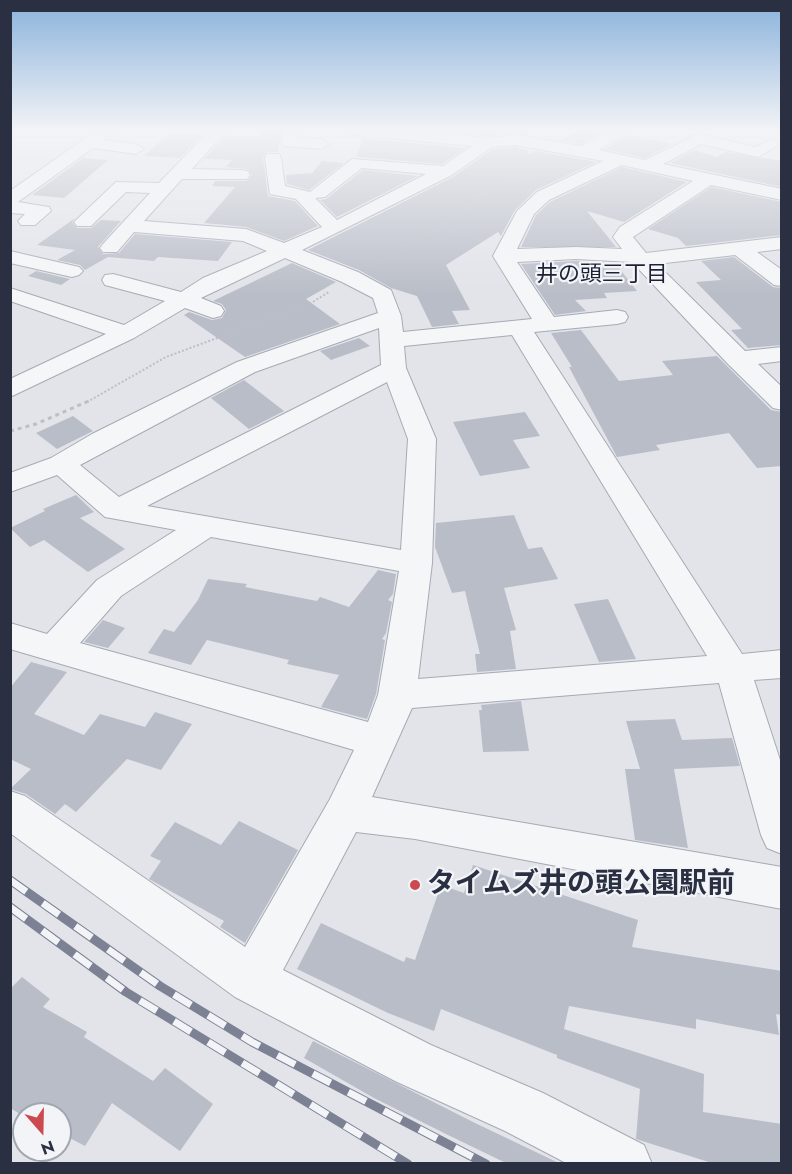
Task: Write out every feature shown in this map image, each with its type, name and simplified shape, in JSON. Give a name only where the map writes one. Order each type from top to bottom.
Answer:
[{"type":"street","points":[[10,200],[32,185],[55,188]]},
{"type":"street","points":[[110,248],[168,185]]},
{"type":"street","points":[[276,185],[276,190],[303,194],[334,229]]},
{"type":"street","points":[[319,193],[329,185]]},
{"type":"street","points":[[10,388],[44,375],[126,333],[186,300],[211,283],[334,229],[419,185]]},
{"type":"street","points":[[567,185],[543,196],[526,212],[506,251],[533,325],[733,669],[782,835]]},
{"type":"street","points":[[699,185],[624,233],[623,237],[639,258],[782,402]]},
{"type":"street","points":[[739,185],[782,195]]},
{"type":"street","points":[[84,222],[122,186],[164,189]]},
{"type":"street","points":[[10,207],[42,211],[28,221]]},
{"type":"street","points":[[129,226],[246,235],[350,277],[383,295],[391,328],[394,369],[422,439],[417,563],[397,695],[345,812],[252,980]]},
{"type":"street","points":[[782,226],[769,226],[782,237]]},
{"type":"street","points":[[506,251],[639,258],[782,243]]},
{"type":"street","points":[[740,249],[782,280]]},
{"type":"street","points":[[10,256],[72,271]]},
{"type":"street","points":[[113,280],[186,300],[213,311]]},
{"type":"street","points":[[10,294],[126,333]]},
{"type":"street","points":[[10,483],[61,464],[246,367],[391,328],[533,325],[616,317]]},
{"type":"street","points":[[737,359],[782,354]]},
{"type":"street","points":[[10,364],[44,375]]},
{"type":"street","points":[[116,510],[394,369]]},
{"type":"street","points":[[61,464],[116,510],[417,563]]},
{"type":"street","points":[[55,648],[109,588],[204,527]]},
{"type":"street","points":[[10,636],[377,741]]},
{"type":"street","points":[[397,695],[782,664]]},
{"type":"street","points":[[10,809],[252,980],[413,1063],[524,1112],[625,1164]]},
{"type":"street","points":[[345,812],[415,821],[782,888]]},
{"type":"path","points":[[10,431],[36,424],[102,395],[166,357],[311,303],[350,277],[440,228],[493,189],[504,185]]},
{"type":"path","points":[[440,228],[506,251]]},
{"type":"building","points":[[46,185],[79,185],[64,198],[32,195]]},
{"type":"building","points":[[267,185],[268,196],[295,201],[318,226],[284,241],[246,227],[204,223],[235,187],[212,186]]},
{"type":"building","points":[[290,185],[316,185],[309,190]]},
{"type":"building","points":[[344,185],[401,185],[337,217],[320,200],[326,199]]},
{"type":"building","points":[[438,185],[547,185],[536,190],[515,210],[501,236],[498,232],[446,265],[470,310],[452,311],[459,324],[432,327],[417,296],[391,288],[359,270],[308,250]]},
{"type":"building","points":[[585,185],[683,185],[624,222],[587,211],[616,247],[521,247],[536,215],[550,202]]},
{"type":"building","points":[[711,187],[782,202],[782,235],[686,246],[678,238],[648,229]]},
{"type":"building","points":[[75,218],[72,222],[77,228],[91,228],[101,220],[121,221],[98,247],[103,254],[119,253],[135,234],[232,242],[218,261],[158,257],[154,261],[108,257],[85,270],[80,265],[57,260],[75,250],[37,245]]},
{"type":"building","points":[[734,257],[773,287],[782,288],[782,345],[748,348],[731,330],[742,329],[696,282],[721,280],[701,261]]},
{"type":"building","points":[[576,261],[631,264],[633,267],[619,268],[637,291],[604,293],[607,298],[575,300],[586,311],[555,315],[521,264]]},
{"type":"building","points":[[292,263],[336,282],[306,299],[340,324],[245,357],[184,315],[189,312],[212,320],[222,318],[226,310],[222,304],[213,301]]},
{"type":"building","points":[[36,271],[70,279],[61,285],[28,276]]},
{"type":"building","points":[[581,330],[619,381],[673,375],[662,361],[717,356],[771,410],[782,412],[782,466],[757,468],[729,433],[656,445],[660,450],[617,457],[569,367],[572,367],[551,333]]},
{"type":"building","points":[[359,338],[370,346],[331,360],[320,351]]},
{"type":"building","points":[[244,380],[284,411],[249,429],[211,398]]},
{"type":"building","points":[[525,412],[540,436],[513,440],[530,468],[480,476],[453,422]]},
{"type":"building","points":[[73,416],[93,431],[57,449],[36,433]]},
{"type":"building","points":[[76,495],[94,512],[80,518],[125,549],[88,572],[44,540],[30,547],[10,528],[45,511],[43,509]]},
{"type":"building","points":[[514,515],[528,549],[542,547],[558,579],[504,588],[516,630],[510,631],[516,669],[477,672],[475,654],[480,654],[465,591],[452,593],[435,547],[436,523]]},
{"type":"building","points":[[378,570],[396,574],[393,594],[388,600],[392,602],[386,633],[382,639],[385,640],[376,694],[367,719],[321,707],[339,675],[287,664],[289,660],[207,640],[191,665],[148,653],[164,629],[174,632],[198,600],[208,579],[247,584],[245,587],[317,601],[320,597],[349,607]]},
{"type":"building","points":[[608,599],[636,659],[599,662],[574,604]]},
{"type":"building","points":[[103,620],[125,628],[108,648],[84,642]]},
{"type":"building","points":[[31,662],[67,672],[34,714],[84,735],[100,714],[145,727],[155,712],[192,724],[161,770],[127,759],[76,812],[65,804],[55,814],[26,794],[10,789],[31,769],[10,759],[10,688]]},
{"type":"building","points":[[521,701],[529,751],[483,752],[479,710],[482,710],[481,705]]},
{"type":"building","points":[[675,719],[682,740],[732,738],[740,766],[674,769],[688,848],[635,840],[625,769],[640,769],[626,721]]},
{"type":"building","points":[[239,821],[298,850],[245,943],[220,927],[224,921],[149,879],[161,861],[150,856],[175,822],[221,845]]},
{"type":"building","points":[[473,865],[638,920],[632,947],[782,971],[782,1015],[776,1014],[779,1035],[696,1019],[696,1029],[569,1006],[564,1029],[704,1074],[703,1112],[782,1124],[782,1164],[715,1164],[636,1139],[640,1089],[557,1058],[557,1055],[441,1009],[434,1031],[388,1013],[297,969],[321,923],[404,962],[406,957],[415,960],[441,885],[464,893]]},
{"type":"building","points":[[22,977],[50,999],[43,1007],[87,1032],[84,1037],[153,1081],[165,1068],[213,1104],[180,1151],[112,1103],[85,1146],[72,1139],[72,1102],[12,1102],[12,1109],[10,1108],[10,989]]},
{"type":"building","points":[[313,1041],[561,1164],[508,1164],[448,1135],[374,1098],[304,1058]]},
{"type":"railway","points":[[10,880],[160,986],[252,1042],[486,1164]]},
{"type":"railway","points":[[10,907],[126,992],[408,1164]]},
{"type":"place","name":"タイムズ井の頭公園駅前","points":[[415,885]]},
{"type":"district","name":"井の頭三丁目","points":[[602,276]]}]
